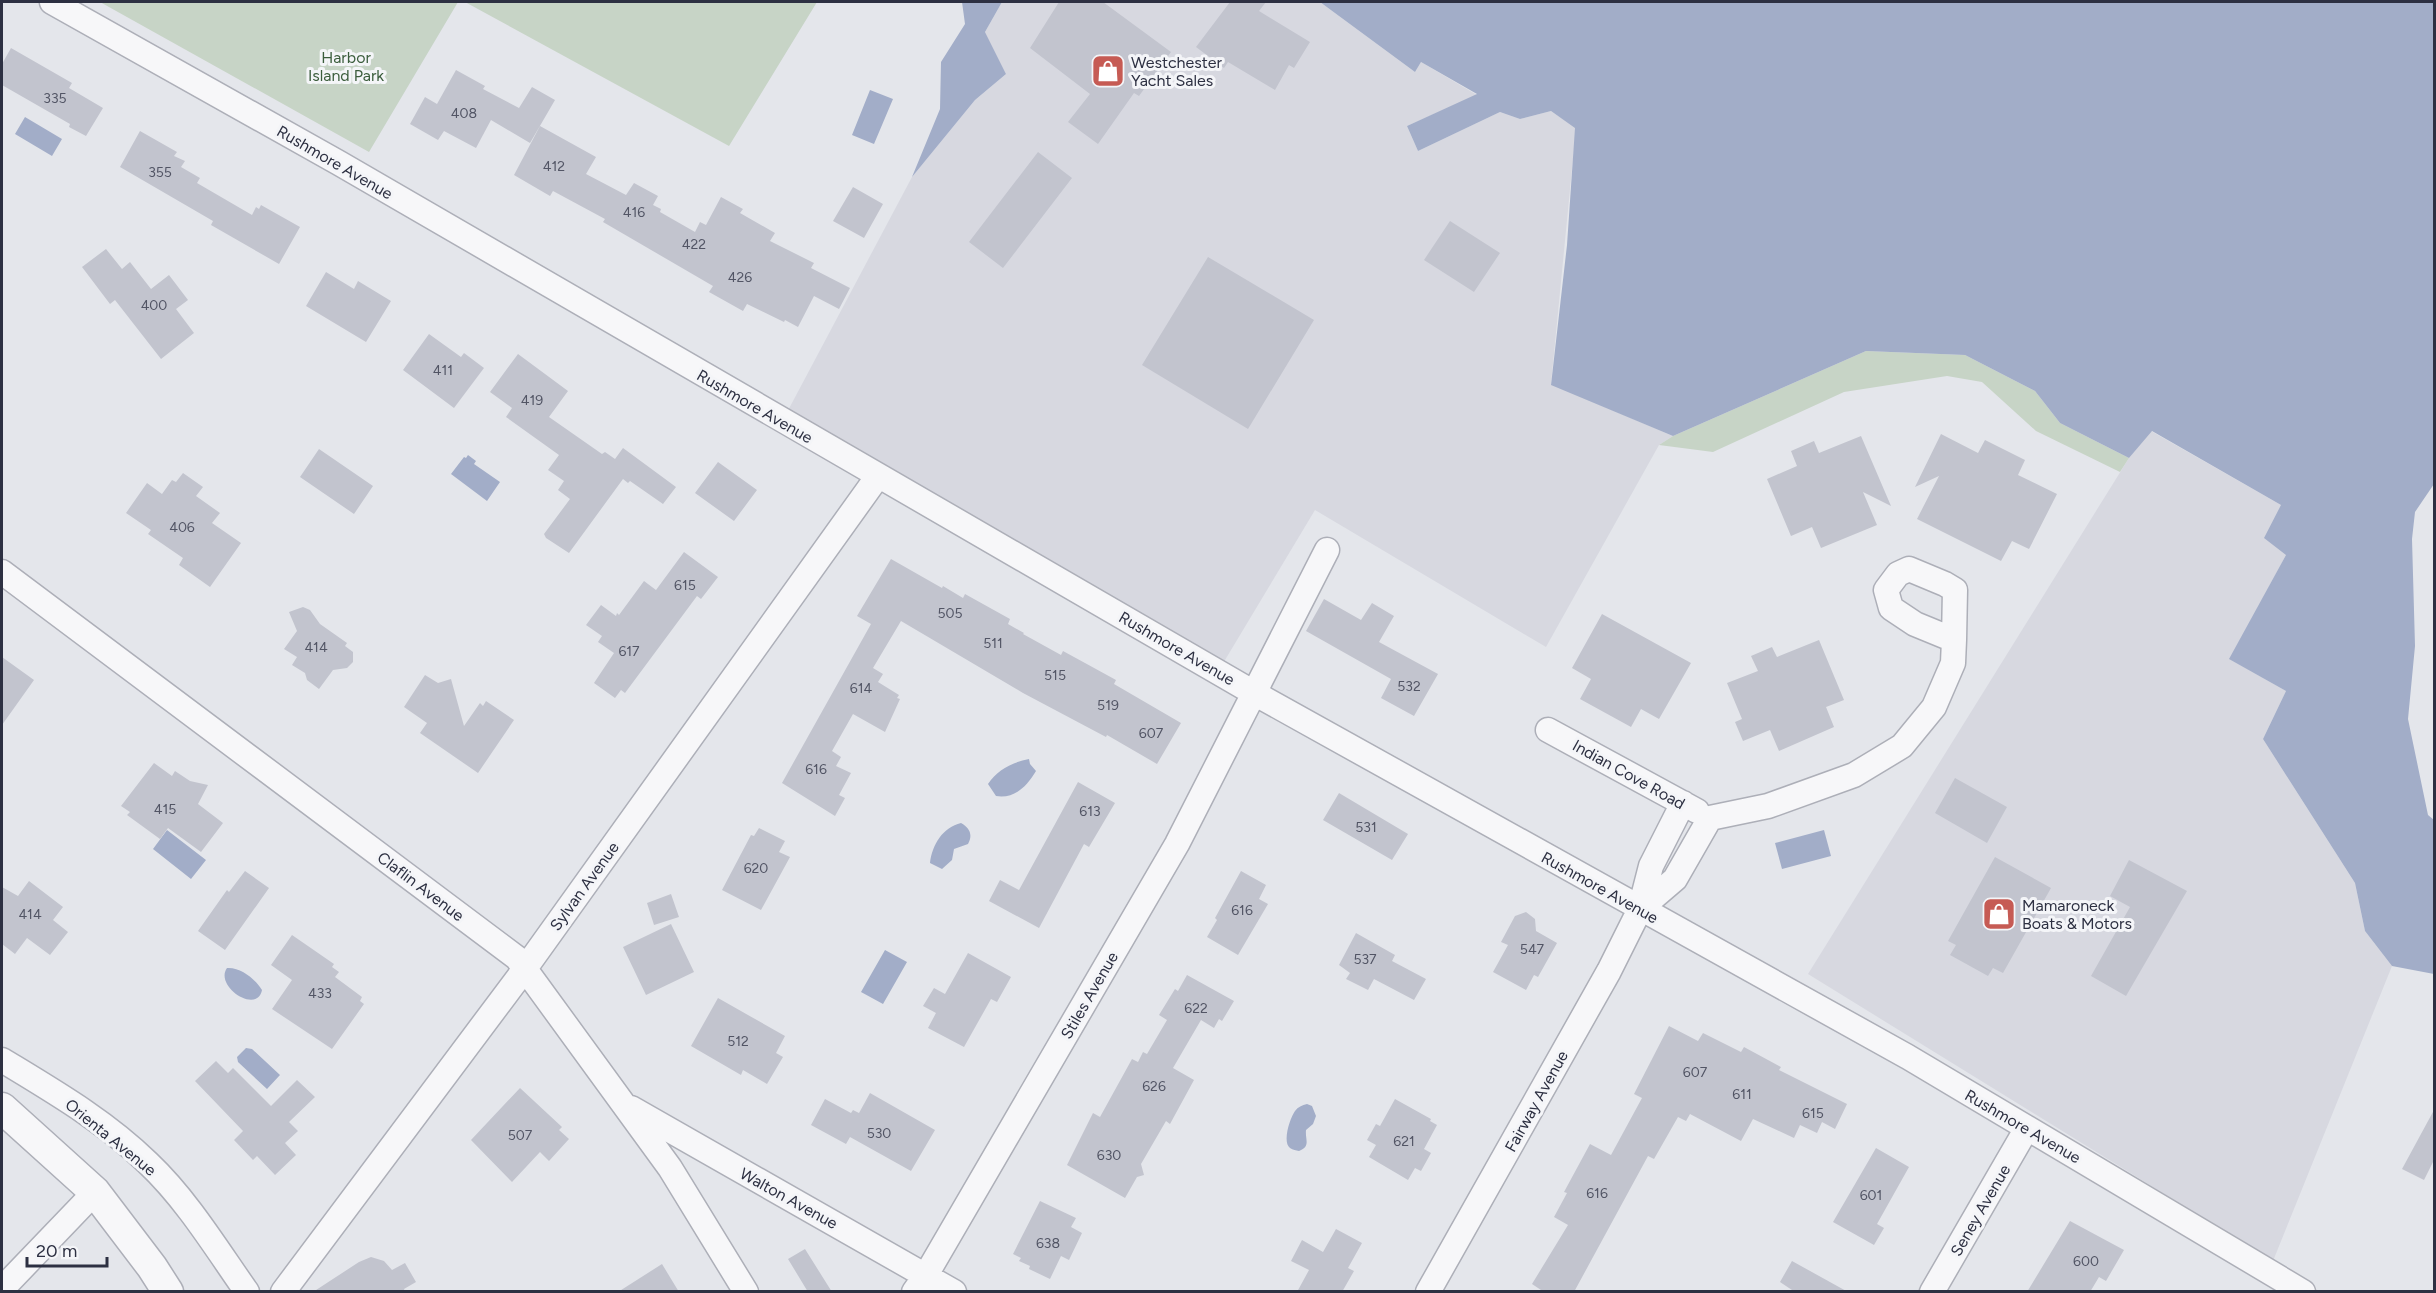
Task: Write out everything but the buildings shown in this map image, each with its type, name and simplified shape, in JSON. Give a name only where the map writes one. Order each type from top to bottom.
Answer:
[{"type":"street","name":"Rushmore Avenue","points":[[52,2],[339,163],[1254,693],[1908,1057],[2303,1292]]},
{"type":"street","name":"Sylvan Avenue","points":[[283,1292],[524,970],[878,476]]},
{"type":"street","name":"Stiles Avenue","points":[[920,1283],[1177,844],[1327,550]]},
{"type":"street","name":"Claflin Avenue","points":[[2,572],[517,958],[670,1168],[746,1292]]},
{"type":"street","points":[[1640,909],[1675,879],[1710,818],[1768,806],[1854,775],[1902,746],[1934,707],[1953,663],[1954,640]]},
{"type":"street","name":"Indian Cove Road","points":[[1548,730],[1710,818]]},
{"type":"street","points":[[1640,909],[1651,866],[1683,803]]},
{"type":"street","name":"Fairway Avenue","points":[[1428,1292],[1609,971],[1640,909]]},
{"type":"street","name":"Orienta Avenue","points":[[2,1060],[83,1109],[149,1164],[193,1214],[247,1292]]},
{"type":"street","name":"Walton Avenue","points":[[624,1104],[920,1283],[954,1292]]},
{"type":"street","points":[[2,1108],[94,1192],[168,1292]]},
{"type":"street","name":"Seney Avenue","points":[[1932,1292],[2027,1128]]},
{"type":"street","points":[[2,1289],[94,1192]]},
{"type":"shaded area","points":[[1002,2],[1320,2],[1415,72],[1421,62],[1477,95],[1407,126],[1418,151],[1500,112],[1520,119],[1551,111],[1576,128],[1551,384],[1673,436],[1659,445],[1546,647],[1315,510],[1219,670],[784,418],[912,177],[975,100],[1006,74],[985,32]]},
{"type":"shaded area","points":[[2151,431],[2281,505],[2286,555],[2230,659],[2286,691],[2263,739],[2355,883],[2365,931],[2392,966],[2273,1261],[1808,974],[2129,458]]},
{"type":"green space","name":"Harbor Island Park","points":[[100,2],[458,2],[369,152]]},
{"type":"green space","points":[[465,2],[817,2],[729,146]]},
{"type":"green space","points":[[1866,351],[1965,355],[2035,391],[2060,423],[2129,458],[2120,472],[2036,431],[1982,382],[1947,376],[1844,392],[1713,452],[1659,445],[1673,436]]},
{"type":"water","points":[[962,2],[1002,2],[985,32],[1006,74],[975,100],[912,177],[940,109],[941,62],[965,24]]},
{"type":"water","points":[[1320,2],[2434,2],[2434,484],[2415,512],[2412,539],[2415,646],[2408,719],[2428,815],[2434,820],[2434,974],[2392,966],[2365,931],[2355,883],[2263,739],[2286,691],[2229,659],[2286,555],[2264,538],[2281,505],[2152,431],[2129,458],[2060,423],[2035,391],[1965,355],[1866,351],[1673,436],[1551,385],[1567,245],[1575,128],[1551,111],[1520,119],[1500,112],[1418,151],[1407,126],[1477,94],[1421,62],[1415,72]]},
{"type":"water","points":[[870,90],[893,99],[874,144],[852,135]]},
{"type":"water","points":[[25,117],[62,139],[52,156],[15,134]]},
{"type":"water","points":[[468,455],[476,461],[474,464],[500,482],[487,501],[451,474]]},
{"type":"water","points":[[1029,759],[1036,771],[1029,782],[1015,793],[996,796],[988,784],[992,779],[1006,767]]},
{"type":"water","points":[[961,823],[970,832],[968,844],[954,849],[952,860],[942,869],[930,863],[936,843],[949,828]]},
{"type":"water","points":[[167,830],[206,860],[191,879],[153,849]]},
{"type":"water","points":[[1824,830],[1831,856],[1782,869],[1775,843]]},
{"type":"water","points":[[885,950],[907,962],[883,1004],[861,992]]},
{"type":"water","points":[[227,968],[237,969],[252,978],[262,990],[259,997],[253,1000],[245,999],[231,989],[226,983]]},
{"type":"water","points":[[246,1048],[252,1049],[280,1075],[267,1089],[238,1062],[237,1057]]},
{"type":"water","points":[[1307,1104],[1312,1106],[1316,1116],[1313,1124],[1306,1130],[1306,1145],[1299,1151],[1291,1149],[1287,1141],[1291,1119],[1300,1106]]},
{"type":"place","name":"Westchester Yacht Sales","points":[[1108,71]]},
{"type":"place","name":"Mamaroneck Boats & Motors","points":[[1999,914]]}]
